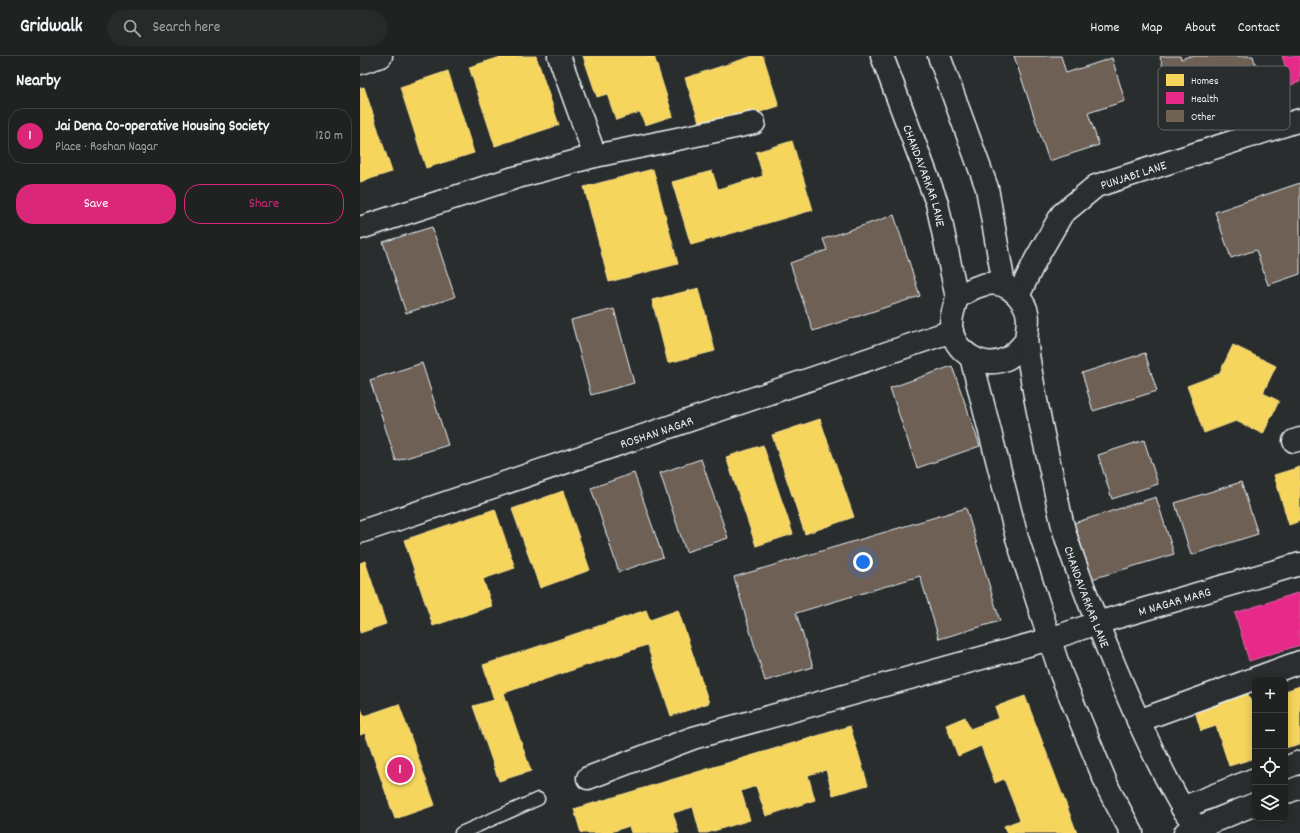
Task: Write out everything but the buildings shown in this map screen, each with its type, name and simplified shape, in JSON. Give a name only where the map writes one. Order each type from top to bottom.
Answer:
[{"type":"street","points":[[360,63],[381,56]]},
{"type":"street","points":[[559,56],[595,156]]},
{"type":"street","name":"CHANDAVARKAR LANE","points":[[882,56],[937,203],[957,298],[953,312],[952,331]]},
{"type":"street","name":"CHANDAVARKAR LANE","points":[[940,56],[987,188],[1011,290],[1025,305],[1029,329],[1026,341],[1035,404],[1065,534],[1097,623],[1138,721],[1194,831]]},
{"type":"street","name":"PUNJABI LANE","points":[[1290,123],[1300,120]]},
{"type":"street","points":[[360,228],[514,178],[595,156],[754,123]]},
{"type":"street","name":"PUNJABI LANE","points":[[1011,290],[1036,259],[1062,214],[1096,186],[1269,130]]},
{"type":"street","points":[[957,298],[980,285],[1011,290]]},
{"type":"street","points":[[952,331],[961,349],[971,357],[983,361],[995,362],[1007,358],[1026,341]]},
{"type":"street","name":"ROSHAN NAGAR","points":[[360,532],[952,331]]},
{"type":"street","points":[[971,357],[1017,538],[1061,674],[1109,790],[1132,833]]},
{"type":"street","name":"M NAGAR MARG","points":[[588,778],[693,738],[1050,639],[1097,623],[1300,564]]},
{"type":"street","points":[[1138,721],[1300,662]]},
{"type":"street","points":[[1288,767],[1300,762]]},
{"type":"street","points":[[1182,808],[1252,780]]},
{"type":"street","points":[[1288,792],[1300,787]]},
{"type":"street","points":[[1194,831],[1252,805]]},
{"type":"lane","points":[[461,833],[538,799]]},
{"type":"place","name":"Jai Dena Co-operative Housing Society","points":[[400,770]]}]
